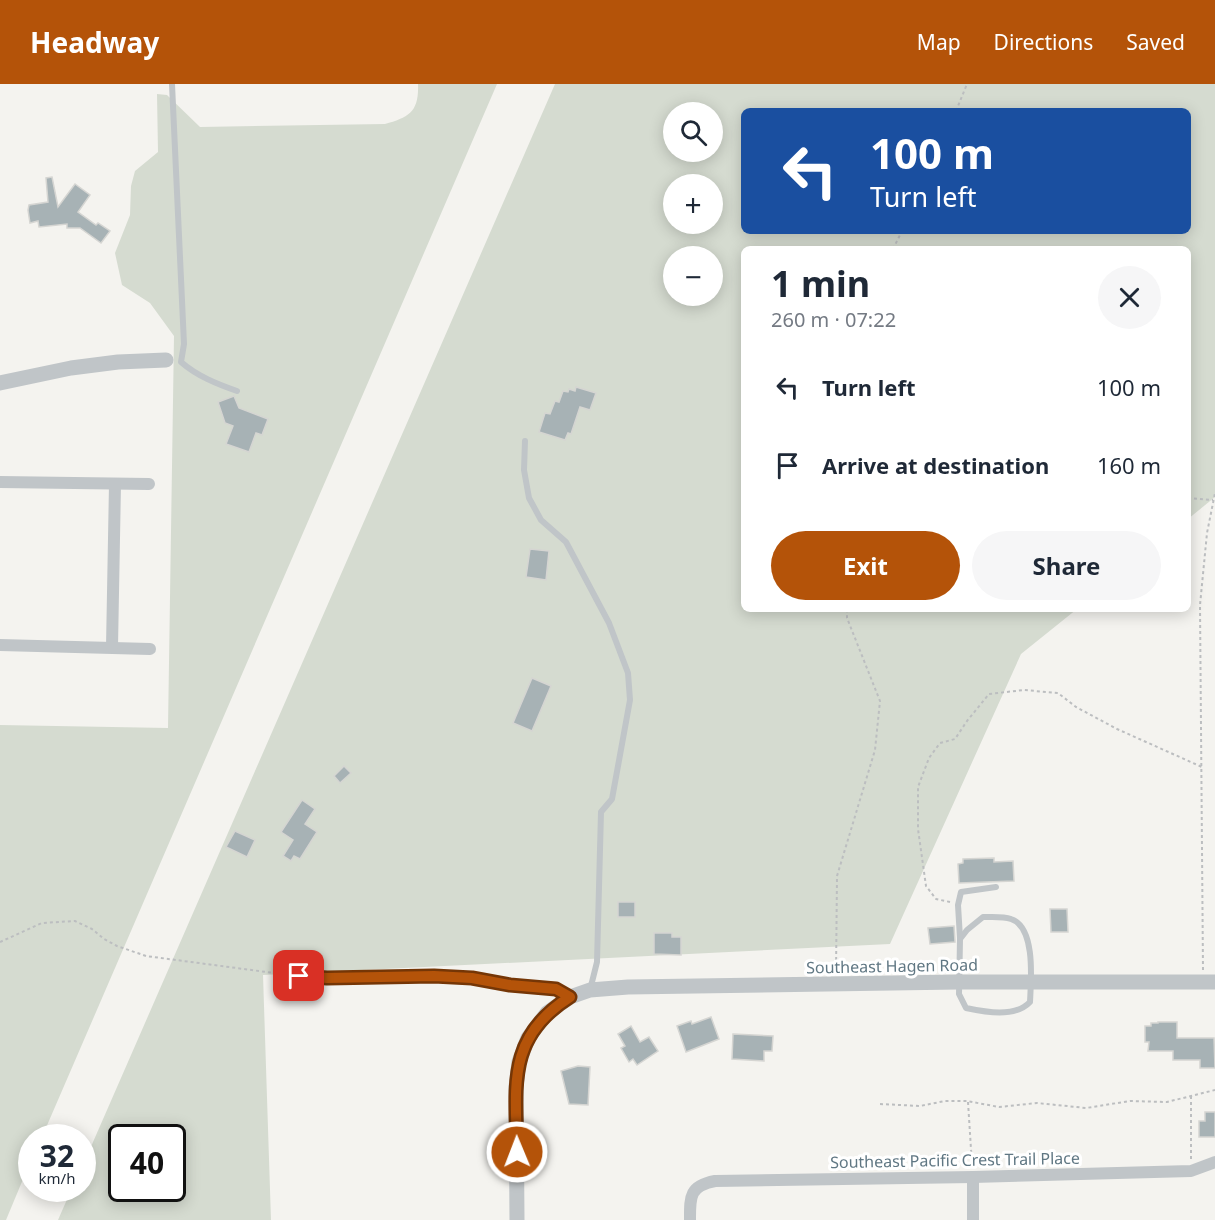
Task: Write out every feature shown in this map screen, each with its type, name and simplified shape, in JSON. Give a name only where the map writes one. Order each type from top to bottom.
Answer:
[{"type":"street","points":[[0,383],[71,368],[118,362],[166,360]]},
{"type":"street","points":[[0,482],[149,484]]},
{"type":"street","points":[[112,647],[115,483]]},
{"type":"street","points":[[0,645],[150,649]]},
{"type":"street","points":[[299,976],[472,978],[510,985],[556,989],[570,997]]},
{"type":"street","name":"Southeast Hagen Road","points":[[517,1220],[516,1087],[519,1062],[525,1043],[535,1026],[547,1013],[570,997],[590,990],[628,987],[958,982],[1209,982]]},
{"type":"street","name":"Southeast Pacific Crest Trail Place","points":[[690,1220],[690,1199],[696,1188],[704,1183],[715,1181],[1191,1171],[1215,1162]]},
{"type":"street","points":[[973,1177],[973,1220]]},
{"type":"lane","points":[[172,84],[184,345],[181,362],[190,370],[213,382],[237,391]]},
{"type":"lane","points":[[525,441],[524,470],[529,498],[541,520],[566,542],[609,624],[628,673],[630,700],[612,799],[601,812],[597,962],[590,990]]},
{"type":"lane","points":[[960,939],[983,917],[1011,918],[1021,925],[1029,940],[1030,1002],[1023,1009],[986,1012],[966,1008],[959,994],[958,904],[961,892],[996,887]]},
{"type":"path","points":[[957,108],[967,84]]},
{"type":"path","points":[[1209,982],[1202,767],[1200,605],[1207,534],[1215,492]]},
{"type":"path","points":[[1191,498],[1213,500]]},
{"type":"path","points":[[836,984],[837,876],[875,750],[880,701],[847,618],[847,612]]},
{"type":"path","points":[[958,904],[936,899],[926,886],[918,829],[918,787],[929,758],[940,743],[955,739],[989,694],[1024,690],[1058,693],[1076,707],[1117,729],[1202,767]]},
{"type":"path","points":[[0,942],[42,923],[75,921],[92,929],[117,946],[146,956],[299,976]]},
{"type":"path","points":[[880,1104],[920,1106],[945,1101],[968,1101],[999,1107],[1037,1103],[1086,1108],[1130,1101],[1167,1102],[1215,1090]]},
{"type":"path","points":[[1191,1096],[1191,1171]]},
{"type":"path","points":[[968,1101],[973,1177]]},
{"type":"shaded area","points":[[418,84],[497,84],[48,1124],[18,1124],[18,1191],[6,1220],[0,1220],[0,725],[168,728],[174,336],[150,303],[122,285],[115,253],[130,215],[131,186],[135,171],[158,152],[157,94],[167,95],[200,127],[385,124],[411,112],[417,101]]},
{"type":"shaded area","points":[[555,84],[1215,84],[1215,497],[1191,517],[1191,246],[741,246],[741,612],[1073,612],[1021,654],[890,944],[263,975],[271,1220],[58,1220],[66,1202],[96,1202],[96,1135]]},
{"type":"building","points":[[52,177],[58,207],[75,184],[90,195],[78,212],[96,225],[98,223],[110,231],[101,243],[80,228],[67,228],[67,224],[39,227],[38,221],[30,223],[29,205],[48,202],[46,178]]},
{"type":"building","points":[[576,387],[596,393],[590,410],[580,407],[571,434],[568,433],[565,440],[539,432],[545,413],[550,414],[555,401],[559,402],[563,391],[568,392],[569,389],[575,391]]},
{"type":"building","points":[[234,396],[239,408],[268,419],[262,435],[256,433],[249,452],[226,444],[233,426],[225,423],[218,402]]},
{"type":"building","points":[[530,549],[549,551],[546,580],[526,577]]},
{"type":"building","points":[[532,678],[551,686],[532,731],[513,723]]},
{"type":"building","points":[[344,766],[351,773],[340,783],[334,776]]},
{"type":"building","points":[[302,800],[315,809],[305,824],[317,832],[300,859],[294,856],[291,861],[283,856],[293,840],[281,832]]},
{"type":"building","points":[[235,831],[255,840],[247,857],[226,847]]},
{"type":"building","points":[[994,858],[994,862],[1013,861],[1014,881],[959,883],[958,864],[963,863],[963,859]]},
{"type":"building","points":[[618,902],[635,902],[635,917],[618,917]]},
{"type":"building","points":[[1050,909],[1067,909],[1068,932],[1051,932]]},
{"type":"building","points":[[954,926],[955,942],[930,944],[928,928]]},
{"type":"building","points":[[654,933],[672,933],[672,937],[681,937],[681,955],[654,954]]},
{"type":"building","points":[[711,1017],[719,1039],[686,1052],[677,1026],[691,1021],[692,1024]]},
{"type":"building","points":[[1158,1022],[1177,1022],[1177,1038],[1214,1038],[1215,1068],[1200,1068],[1200,1060],[1173,1060],[1173,1051],[1148,1051],[1149,1042],[1145,1042],[1145,1026]]},
{"type":"building","points":[[631,1026],[640,1042],[649,1037],[658,1051],[637,1065],[633,1059],[629,1062],[621,1048],[625,1046],[618,1034]]},
{"type":"building","points":[[733,1034],[773,1036],[772,1051],[764,1051],[764,1061],[732,1059]]},
{"type":"building","points":[[578,1066],[590,1067],[588,1105],[569,1104],[561,1071]]},
{"type":"building","points":[[1205,1112],[1215,1112],[1215,1137],[1199,1137],[1199,1121],[1205,1121]]},
{"type":"route","points":[[299,976],[472,978],[510,985],[556,989],[570,997],[547,1013],[535,1026],[523,1049],[516,1087],[517,1152]]}]
